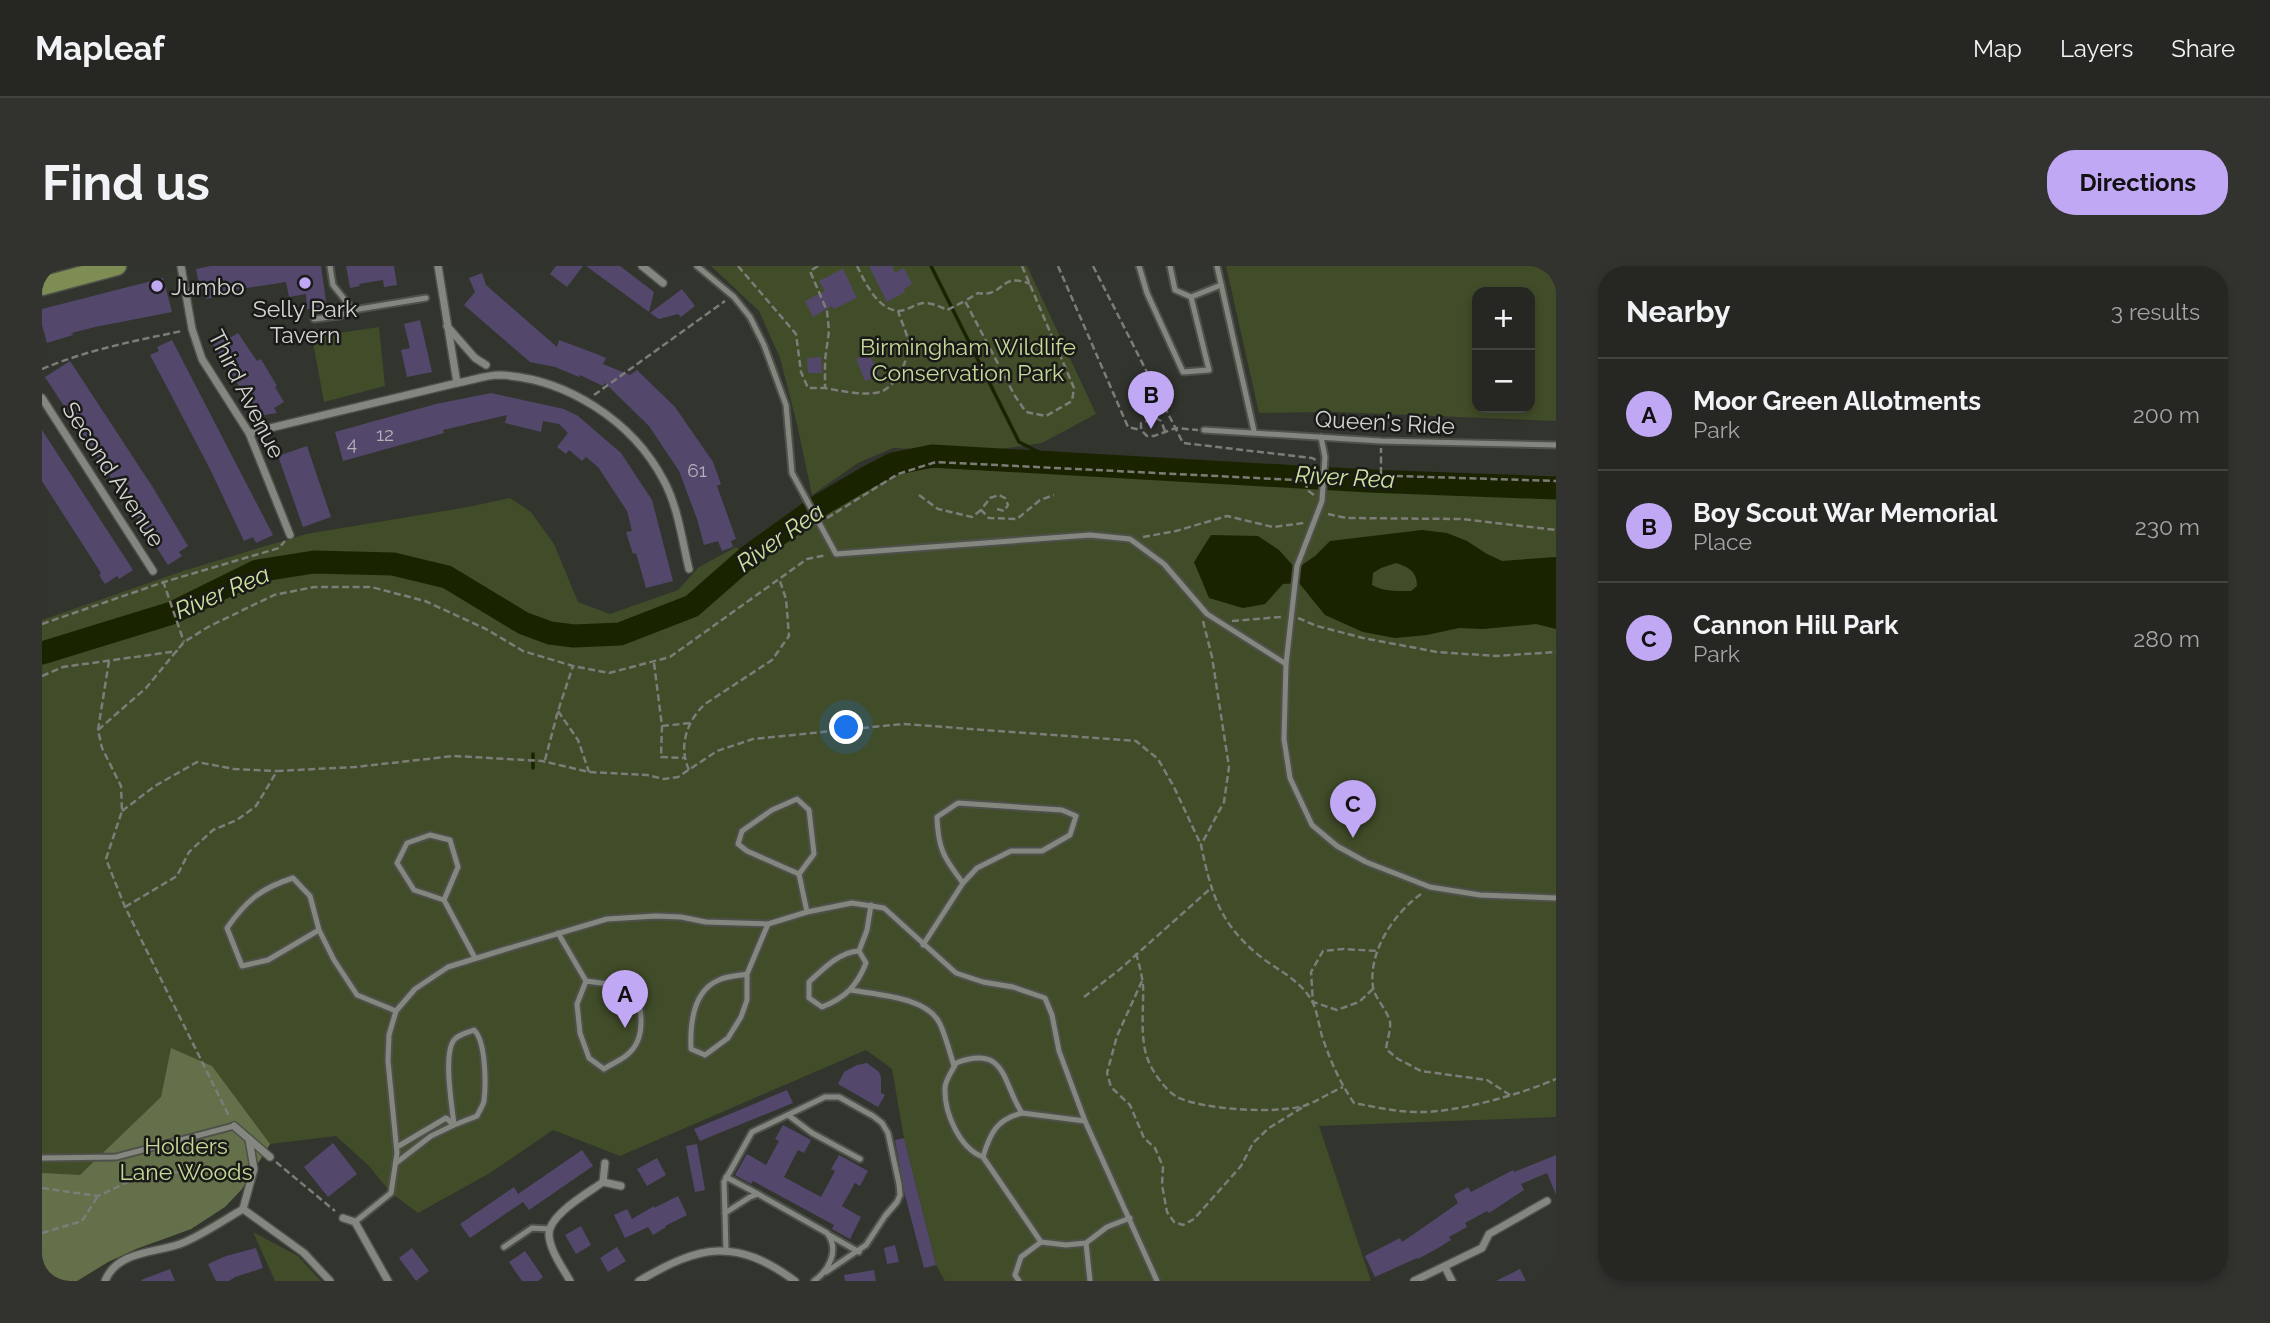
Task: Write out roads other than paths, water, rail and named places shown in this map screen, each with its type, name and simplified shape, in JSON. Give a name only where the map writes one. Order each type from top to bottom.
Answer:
[{"type":"main road","points":[[42,286],[117,266]]},
{"type":"street","name":"Third Avenue","points":[[181,266],[192,329],[202,359],[249,433],[290,535]]},
{"type":"street","points":[[438,266],[457,383]]},
{"type":"street","points":[[642,266],[663,284]]},
{"type":"street","points":[[447,325],[475,358],[486,365]]},
{"type":"street","points":[[249,433],[497,375],[551,384],[612,418],[640,446],[664,481],[678,522],[689,569]]},
{"type":"street","name":"Second Avenue","points":[[42,398],[153,571]]},
{"type":"street","points":[[234,1126],[270,1157]]},
{"type":"street","points":[[105,1281],[109,1270],[128,1258],[182,1243],[243,1209],[254,1169],[249,1139]]},
{"type":"street","points":[[570,1281],[552,1247],[550,1229],[558,1215],[603,1182],[605,1163]]},
{"type":"street","points":[[603,1182],[621,1186]]},
{"type":"street","points":[[1414,1281],[1482,1248],[1489,1234],[1547,1200]]},
{"type":"street","points":[[243,1209],[304,1253],[330,1281]]},
{"type":"street","points":[[343,1218],[355,1222],[388,1281]]},
{"type":"street","points":[[639,1281],[692,1254],[726,1251],[755,1256],[795,1281]]},
{"type":"street","points":[[1445,1267],[1452,1281]]},
{"type":"lane","points":[[330,266],[333,285],[353,310]]},
{"type":"lane","points":[[697,266],[734,297],[750,317],[764,345],[786,405],[792,473],[836,554],[1090,535],[1130,539],[1164,564],[1198,604],[1218,622],[1286,664]]},
{"type":"lane","points":[[1139,266],[1147,293],[1183,372],[1209,370],[1191,297]]},
{"type":"lane","points":[[1170,266],[1175,290],[1191,297],[1221,285]]},
{"type":"lane","points":[[1217,266],[1254,432]]},
{"type":"lane","points":[[314,319],[426,298]]},
{"type":"lane","name":"Queen's Ride","points":[[1204,430],[1381,441],[1556,445]]},
{"type":"lane","points":[[1321,437],[1325,467],[1323,490],[1297,566],[1286,664],[1284,739],[1290,779],[1312,825],[1337,846],[1366,862],[1430,887],[1480,895],[1556,898]]},
{"type":"lane","points":[[799,874],[747,851],[738,844],[742,831],[772,810],[797,799],[809,810],[814,854],[799,874],[807,912]]},
{"type":"lane","points":[[923,945],[963,883],[976,868],[1011,850],[1042,851],[1070,835],[1076,816],[1062,810],[958,803],[937,817],[938,841],[947,861],[963,883]]},
{"type":"lane","points":[[444,900],[458,867],[450,840],[430,835],[407,843],[397,863],[414,890],[444,900],[475,958]]},
{"type":"lane","points":[[318,930],[268,960],[242,966],[227,928],[244,904],[276,883],[293,878],[310,896],[318,930],[357,995],[396,1011]]},
{"type":"lane","points":[[355,1222],[391,1193],[397,1147],[388,1060],[389,1035],[396,1011],[415,989],[448,967],[607,919],[656,916],[706,922],[768,924],[807,912],[852,903],[884,908],[956,973],[1045,998],[1052,1015],[1059,1051],[1085,1121],[1157,1281]]},
{"type":"lane","points":[[859,951],[867,930],[871,905]]},
{"type":"lane","points":[[747,974],[717,980],[698,999],[690,1026],[691,1049],[705,1055],[727,1038],[741,1017],[747,1000],[747,974],[768,924]]},
{"type":"lane","points":[[558,933],[586,982]]},
{"type":"lane","points":[[850,951],[859,951],[866,963],[860,979],[851,990],[837,1001],[822,1007],[808,998],[809,982],[826,966],[850,951]]},
{"type":"lane","points":[[586,982],[623,986],[637,994],[642,1015],[638,1037],[630,1053],[604,1069],[589,1058],[580,1033],[576,1004],[586,982]]},
{"type":"lane","points":[[851,990],[912,1002],[930,1009],[940,1022],[954,1067]]},
{"type":"lane","points":[[396,1163],[431,1136],[477,1116],[484,1103],[481,1036],[474,1030],[453,1041],[448,1053],[454,1125]]},
{"type":"lane","points":[[1022,1113],[1013,1099],[1007,1076],[997,1063],[974,1056],[956,1063],[944,1085],[948,1112],[966,1146],[984,1157],[1041,1242]]},
{"type":"lane","points":[[726,1251],[724,1182],[752,1132],[825,1097],[839,1097],[873,1116],[886,1128],[900,1184],[900,1195],[866,1245],[814,1281]]},
{"type":"lane","points":[[984,1157],[988,1140],[996,1127],[1007,1117],[1022,1113],[1085,1121]]},
{"type":"lane","points":[[788,1115],[812,1133],[860,1159]]},
{"type":"lane","points":[[397,1147],[446,1118],[454,1125]]},
{"type":"lane","points":[[42,1158],[117,1157],[234,1126]]},
{"type":"lane","points":[[726,1177],[859,1252]]},
{"type":"lane","points":[[725,1213],[758,1195]]},
{"type":"lane","points":[[1018,1281],[1015,1275],[1021,1257],[1041,1242],[1066,1245],[1086,1242],[1107,1227],[1130,1218]]},
{"type":"lane","points":[[504,1247],[532,1228],[550,1229]]},
{"type":"lane","points":[[825,1272],[833,1248],[827,1233]]},
{"type":"lane","points":[[1086,1242],[1090,1281]]},
{"type":"waterway","points":[[931,266],[1019,442],[1060,463]]},
{"type":"waterway","name":"River Rea","points":[[42,653],[172,613],[257,571],[314,562],[393,564],[447,577],[523,623],[550,633],[574,636],[620,634],[692,606],[749,556],[817,507],[868,477],[893,464],[932,456],[1369,481],[1556,488]]},
{"type":"waterway","points":[[533,754],[533,768]]},
{"type":"place","name":"Selly Park Tavern","points":[[305,283]]},
{"type":"place","name":"Jumbo","points":[[157,286]]},
{"type":"place","name":"Boy Scout War Memorial","points":[[1151,429]]},
{"type":"place","name":"Cannon Hill Park","points":[[1353,838]]},
{"type":"place","name":"Moor Green Allotments","points":[[625,1028]]},
{"type":"park label","name":"Birmingham Wildlife Conservation Park","points":[[968,359]]},
{"type":"park label","name":"Holders Lane Woods","points":[[186,1158]]}]
